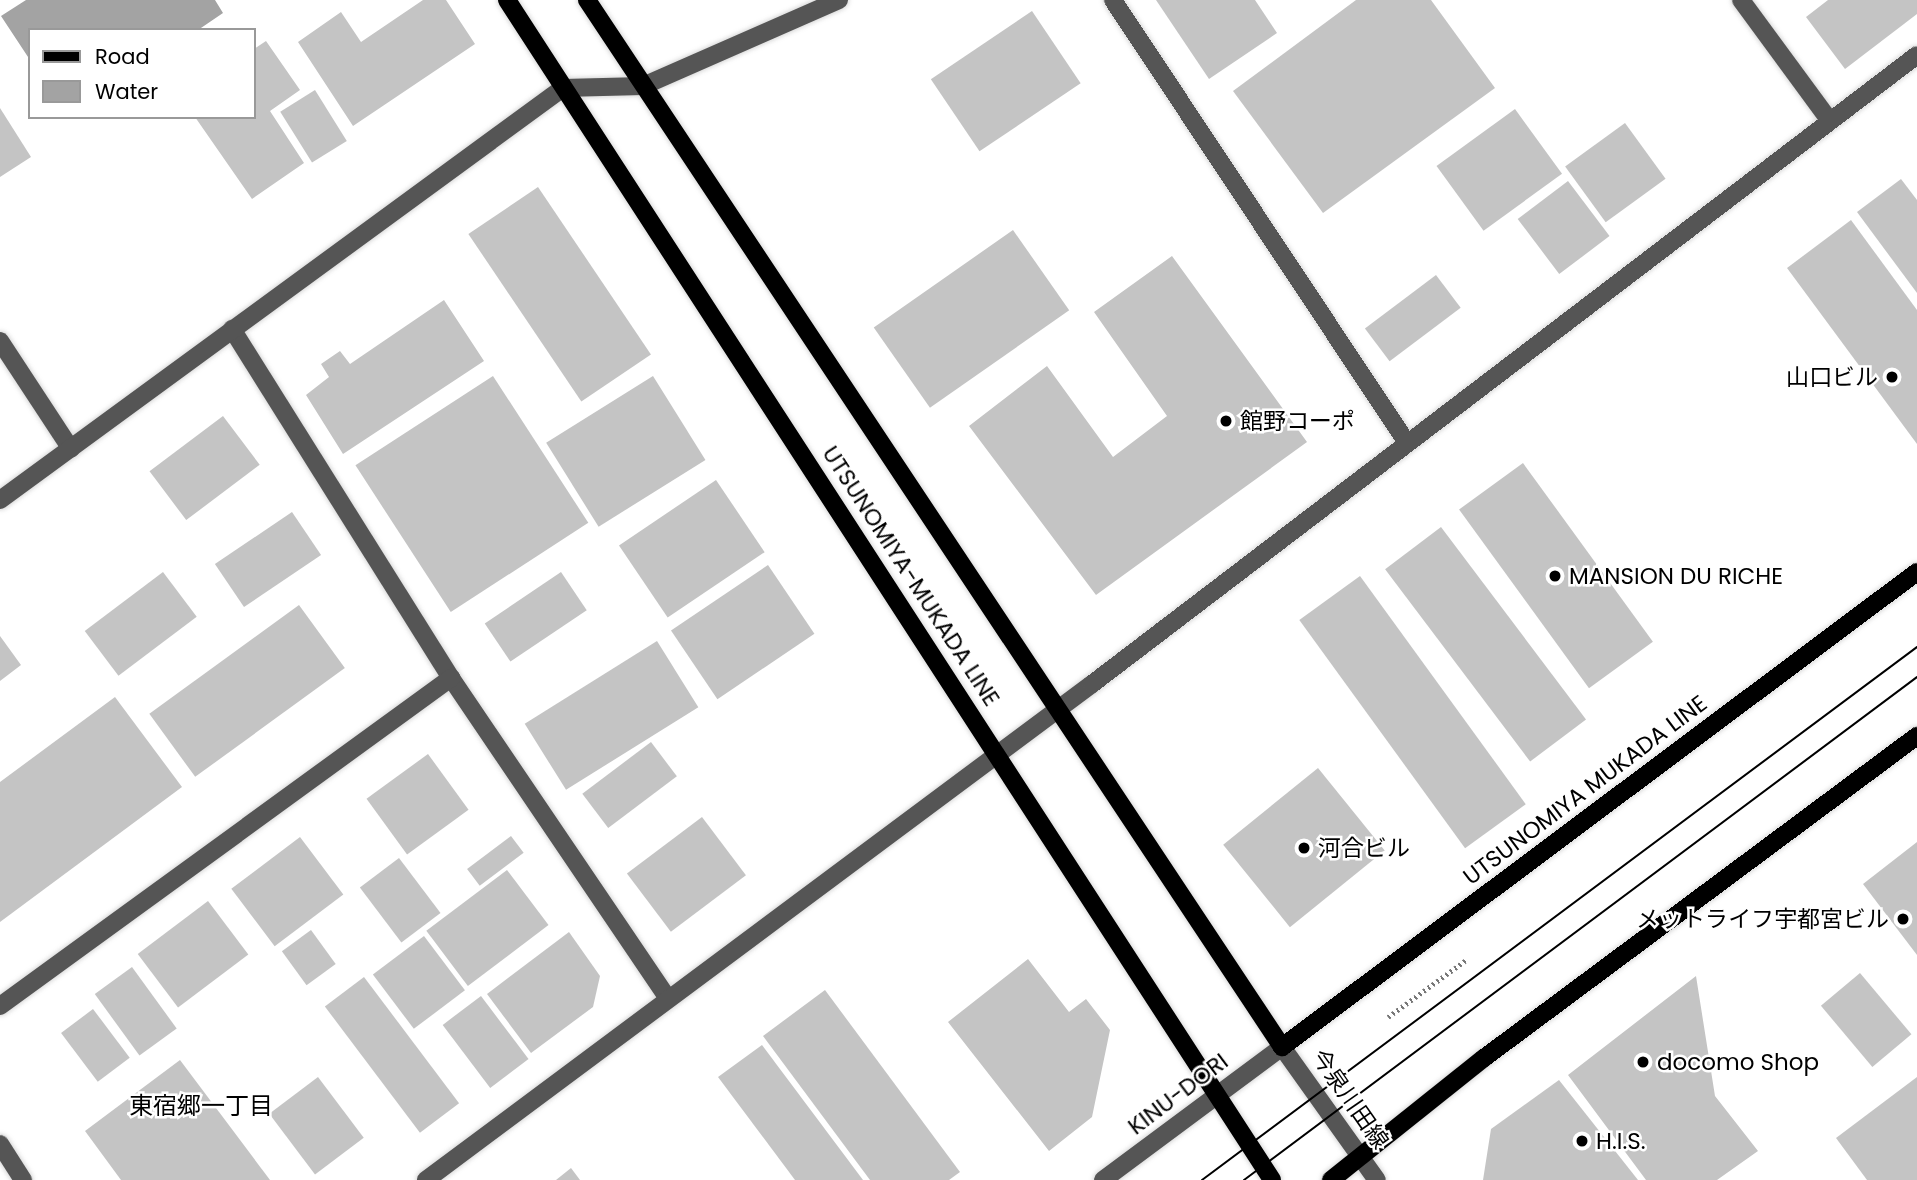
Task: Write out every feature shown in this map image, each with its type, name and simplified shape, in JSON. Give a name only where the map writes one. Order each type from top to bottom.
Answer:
[{"type":"main road","name":"UTSUNOMIYA-MUKADA LINE","points":[[507,0],[997,752],[1213,1097],[1272,1180]]},
{"type":"main road","name":"UTSUNOMIYA-MUKADA LINE","points":[[587,0],[1282,1046]]},
{"type":"main road","name":"UTSUNOMIYA MUKADA LINE","points":[[1282,1046],[1917,572]]},
{"type":"main road","points":[[1331,1180],[1917,736]]},
{"type":"street","points":[[0,500],[562,88],[643,86],[839,0]]},
{"type":"street","points":[[1113,0],[1407,443]]},
{"type":"street","points":[[1741,0],[1830,121]]},
{"type":"street","points":[[426,1180],[997,752],[1057,710],[1917,55]]},
{"type":"street","points":[[232,329],[451,678],[668,998]]},
{"type":"street","points":[[0,341],[71,449]]},
{"type":"street","points":[[0,1006],[451,678]]},
{"type":"street","name":"KINU-DORI","points":[[1103,1180],[1282,1046]]},
{"type":"street","name":"今泉川田線","points":[[1282,1046],[1377,1180]]},
{"type":"street","points":[[0,1144],[23,1180]]},
{"type":"path","points":[[1388,1017],[1466,960]]},
{"type":"water","points":[[26,0],[215,0],[223,13],[201,28],[28,28],[28,57],[1,16]]},
{"type":"building","points":[[423,0],[446,0],[475,44],[353,126],[298,42],[341,12],[361,42]]},
{"type":"building","points":[[1156,0],[1255,0],[1277,33],[1209,79]]},
{"type":"building","points":[[1356,0],[1431,0],[1495,88],[1323,213],[1233,91]]},
{"type":"building","points":[[1828,0],[1917,0],[1917,14],[1845,69],[1806,17]]},
{"type":"building","points":[[1032,11],[1081,83],[980,151],[931,79]]},
{"type":"building","points":[[266,41],[300,90],[270,111],[304,163],[252,199],[196,119],[256,119],[256,48]]},
{"type":"building","points":[[315,90],[347,141],[312,163],[280,112]]},
{"type":"building","points":[[0,108],[31,157],[0,177]]},
{"type":"building","points":[[1515,109],[1562,174],[1484,231],[1437,166]]},
{"type":"building","points":[[1625,123],[1666,179],[1606,222],[1565,166]]},
{"type":"building","points":[[1901,179],[1917,200],[1917,293],[1857,212]]},
{"type":"building","points":[[1568,181],[1610,236],[1559,274],[1518,219]]},
{"type":"building","points":[[538,187],[651,354],[581,401],[468,234]]},
{"type":"building","name":"山口ビル","points":[[1851,220],[1917,310],[1917,444],[1787,268]]},
{"type":"building","points":[[1013,230],[1069,310],[930,408],[874,328]]},
{"type":"building","name":"館野コーポ","points":[[1172,256],[1307,442],[1096,595],[969,426],[1047,366],[1113,457],[1167,416],[1094,312]]},
{"type":"building","points":[[1436,275],[1461,308],[1390,361],[1365,329]]},
{"type":"building","points":[[444,300],[484,361],[343,454],[306,395],[329,377],[321,364],[340,351],[350,364]]},
{"type":"building","points":[[493,376],[588,523],[451,612],[355,465]]},
{"type":"building","points":[[653,376],[705,460],[599,527],[546,443]]},
{"type":"building","points":[[223,416],[260,465],[186,520],[150,471]]},
{"type":"building","name":"MANSION DU RICHE","points":[[1523,463],[1653,642],[1589,688],[1459,509]]},
{"type":"building","points":[[716,480],[765,552],[668,618],[619,545]]},
{"type":"building","points":[[292,512],[321,555],[244,607],[215,564]]},
{"type":"building","points":[[1441,527],[1586,719],[1530,762],[1385,569]]},
{"type":"building","points":[[768,565],[814,634],[717,699],[671,630]]},
{"type":"building","points":[[163,572],[197,617],[118,676],[85,631]]},
{"type":"building","points":[[561,572],[587,610],[510,662],[485,623]]},
{"type":"building","points":[[1360,576],[1526,804],[1465,848],[1299,620]]},
{"type":"building","points":[[299,605],[345,668],[195,777],[149,714]]},
{"type":"building","points":[[0,636],[21,665],[0,681]]},
{"type":"building","points":[[657,641],[698,707],[566,790],[525,724]]},
{"type":"building","points":[[115,697],[182,787],[0,922],[0,782]]},
{"type":"building","points":[[651,742],[677,776],[608,828],[582,794]]},
{"type":"building","points":[[428,754],[469,810],[407,854],[367,799]]},
{"type":"building","name":"河合ビル","points":[[1318,768],[1385,850],[1290,927],[1223,845]]},
{"type":"building","points":[[702,817],[746,875],[671,932],[627,874]]},
{"type":"building","points":[[511,836],[524,853],[480,886],[467,869]]},
{"type":"building","points":[[300,837],[343,895],[275,946],[231,889]]},
{"type":"building","name":"メットライフ宇都宮ビル","points":[[1917,842],[1917,955],[1863,884]]},
{"type":"building","points":[[399,858],[441,913],[401,943],[360,887]]},
{"type":"building","points":[[507,870],[549,925],[468,986],[426,931]]},
{"type":"building","points":[[208,901],[248,955],[178,1007],[138,954]]},
{"type":"building","points":[[311,930],[336,964],[307,985],[282,951]]},
{"type":"building","points":[[569,932],[600,976],[593,1007],[531,1053],[487,994]]},
{"type":"building","points":[[424,936],[465,990],[414,1029],[373,975]]},
{"type":"building","points":[[1028,959],[1069,1012],[1086,999],[1110,1030],[1092,1117],[1049,1151],[948,1022]]},
{"type":"building","points":[[132,967],[177,1028],[139,1056],[95,994]]},
{"type":"building","points":[[1860,973],[1911,1034],[1872,1067],[1821,1006]]},
{"type":"building","points":[[1696,976],[1715,1096],[1758,1151],[1717,1180],[1646,1180],[1568,1075]]},
{"type":"building","points":[[364,977],[459,1103],[420,1133],[325,1006]]},
{"type":"building","points":[[825,990],[960,1172],[949,1180],[870,1180],[763,1036]]},
{"type":"building","points":[[481,996],[529,1059],[490,1088],[443,1025]]},
{"type":"building","points":[[93,1009],[130,1058],[98,1082],[61,1033]]},
{"type":"building","points":[[762,1045],[863,1180],[795,1180],[718,1077]]},
{"type":"building","points":[[180,1060],[270,1180],[121,1180],[85,1131]]},
{"type":"building","points":[[318,1077],[364,1138],[315,1174],[269,1114]]},
{"type":"building","points":[[1917,1077],[1917,1180],[1867,1180],[1836,1138]]},
{"type":"building","points":[[1559,1080],[1638,1180],[1483,1180],[1491,1129]]},
{"type":"building","points":[[571,1168],[580,1180],[556,1180]]},
{"type":"tram line","points":[[1202,1180],[1917,647]]},
{"type":"tram line","points":[[1244,1180],[1917,677]]},
{"type":"place","name":"山口ビル","points":[[1892,377]]},
{"type":"place","name":"館野コーポ","points":[[1226,421]]},
{"type":"place","name":"MANSION DU RICHE","points":[[1555,576]]},
{"type":"place","name":"河合ビル","points":[[1304,848]]},
{"type":"place","name":"メットライフ宇都宮ビル","points":[[1903,919]]},
{"type":"place","name":"docomo Shop","points":[[1643,1062]]},
{"type":"place","name":"H.I.S.","points":[[1582,1141]]},
{"type":"district","name":"東宿郷一丁目","points":[[201,1106]]}]
